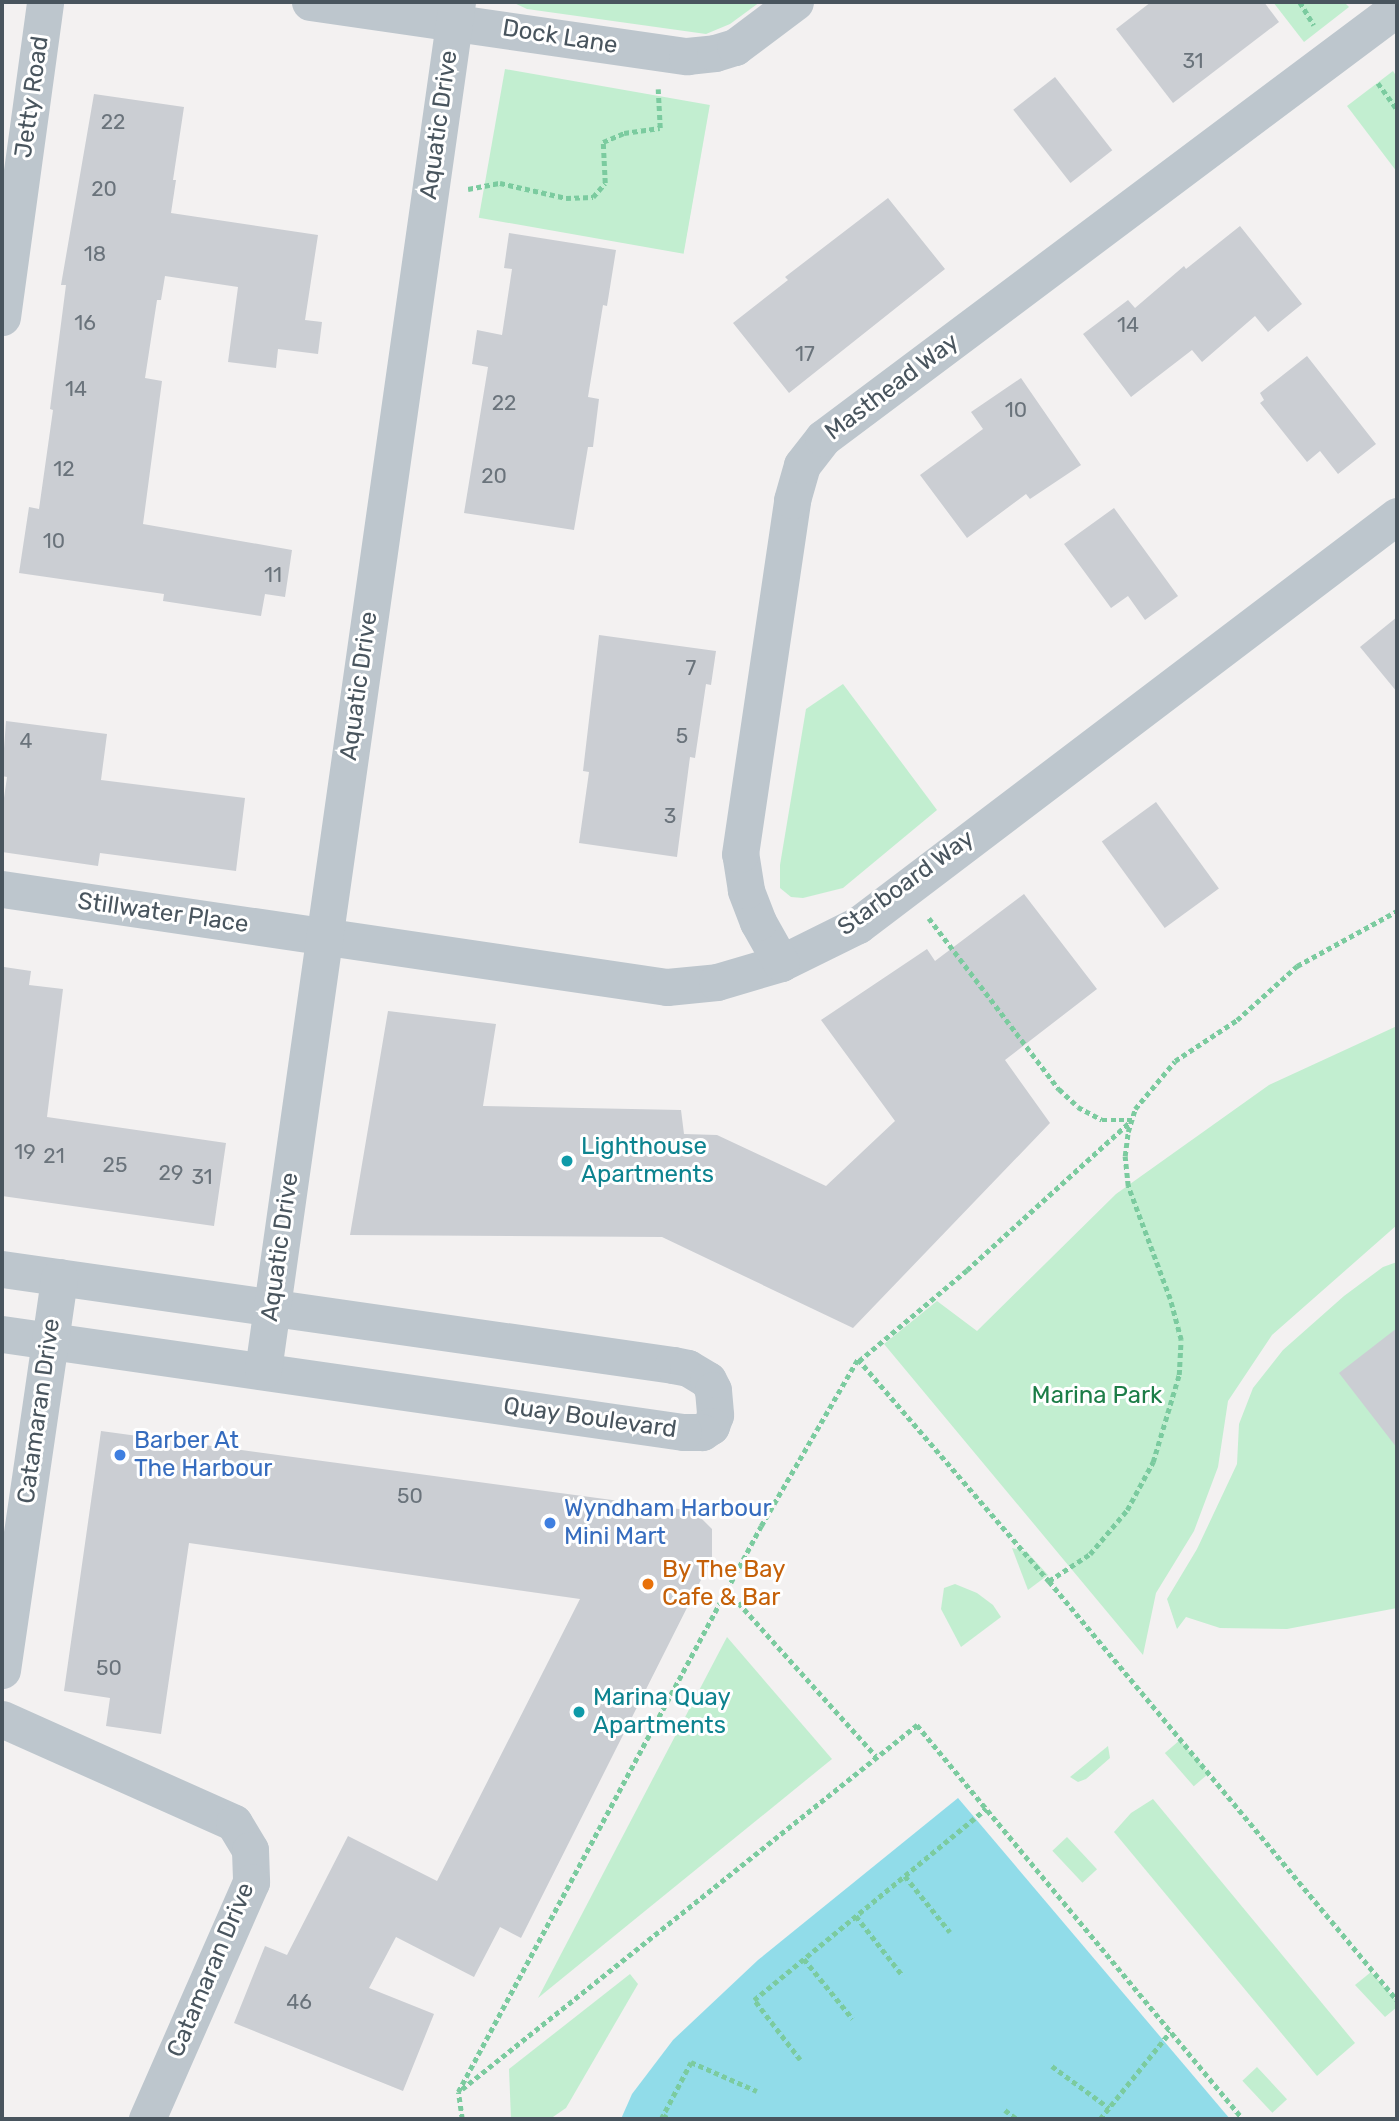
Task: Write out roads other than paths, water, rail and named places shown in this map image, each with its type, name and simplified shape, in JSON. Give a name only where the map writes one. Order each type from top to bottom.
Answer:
[{"type":"street","name":"Jetty Road","points":[[2,317],[45,2]]},
{"type":"street","name":"Dock Lane","points":[[310,2],[456,12],[687,56],[715,53],[735,47],[795,2]]},
{"type":"street","name":"Masthead Way","points":[[781,963],[746,890],[740,855],[792,500],[802,465],[823,438],[1397,8]]},
{"type":"street","name":"Aquatic Drive","points":[[263,1370],[456,12]]},
{"type":"street","name":"Starboard Way","points":[[324,936],[667,987],[717,982],[781,963],[858,925],[1397,516]]},
{"type":"street","name":"Stillwater Place","points":[[2,889],[324,936]]},
{"type":"street","name":"Quay Boulevard","points":[[2,1269],[688,1368],[708,1380],[713,1390],[715,1415],[711,1426],[702,1432],[683,1432],[2,1334]]},
{"type":"street","name":"Catamaran Drive","points":[[2,1670],[59,1277]]},
{"type":"street","name":"Catamaran Drive","points":[[2,1719],[234,1823],[250,1850],[251,1882],[147,2119]]},
{"type":"water","points":[[958,1798],[1230,2119],[621,2119],[632,2094],[673,2040],[758,1960]]},
{"type":"place","name":"Lighthouse Apartments","points":[[567,1161]]},
{"type":"place","name":"Barber At The Harbour","points":[[120,1455]]},
{"type":"place","name":"Wyndham Harbour Mini Mart","points":[[550,1523]]},
{"type":"place","name":"By The Bay Cafe & Bar","points":[[648,1584]]},
{"type":"place","name":"Marina Quay Apartments","points":[[579,1712]]},
{"type":"park label","name":"Marina Park","points":[[1097,1396]]}]
